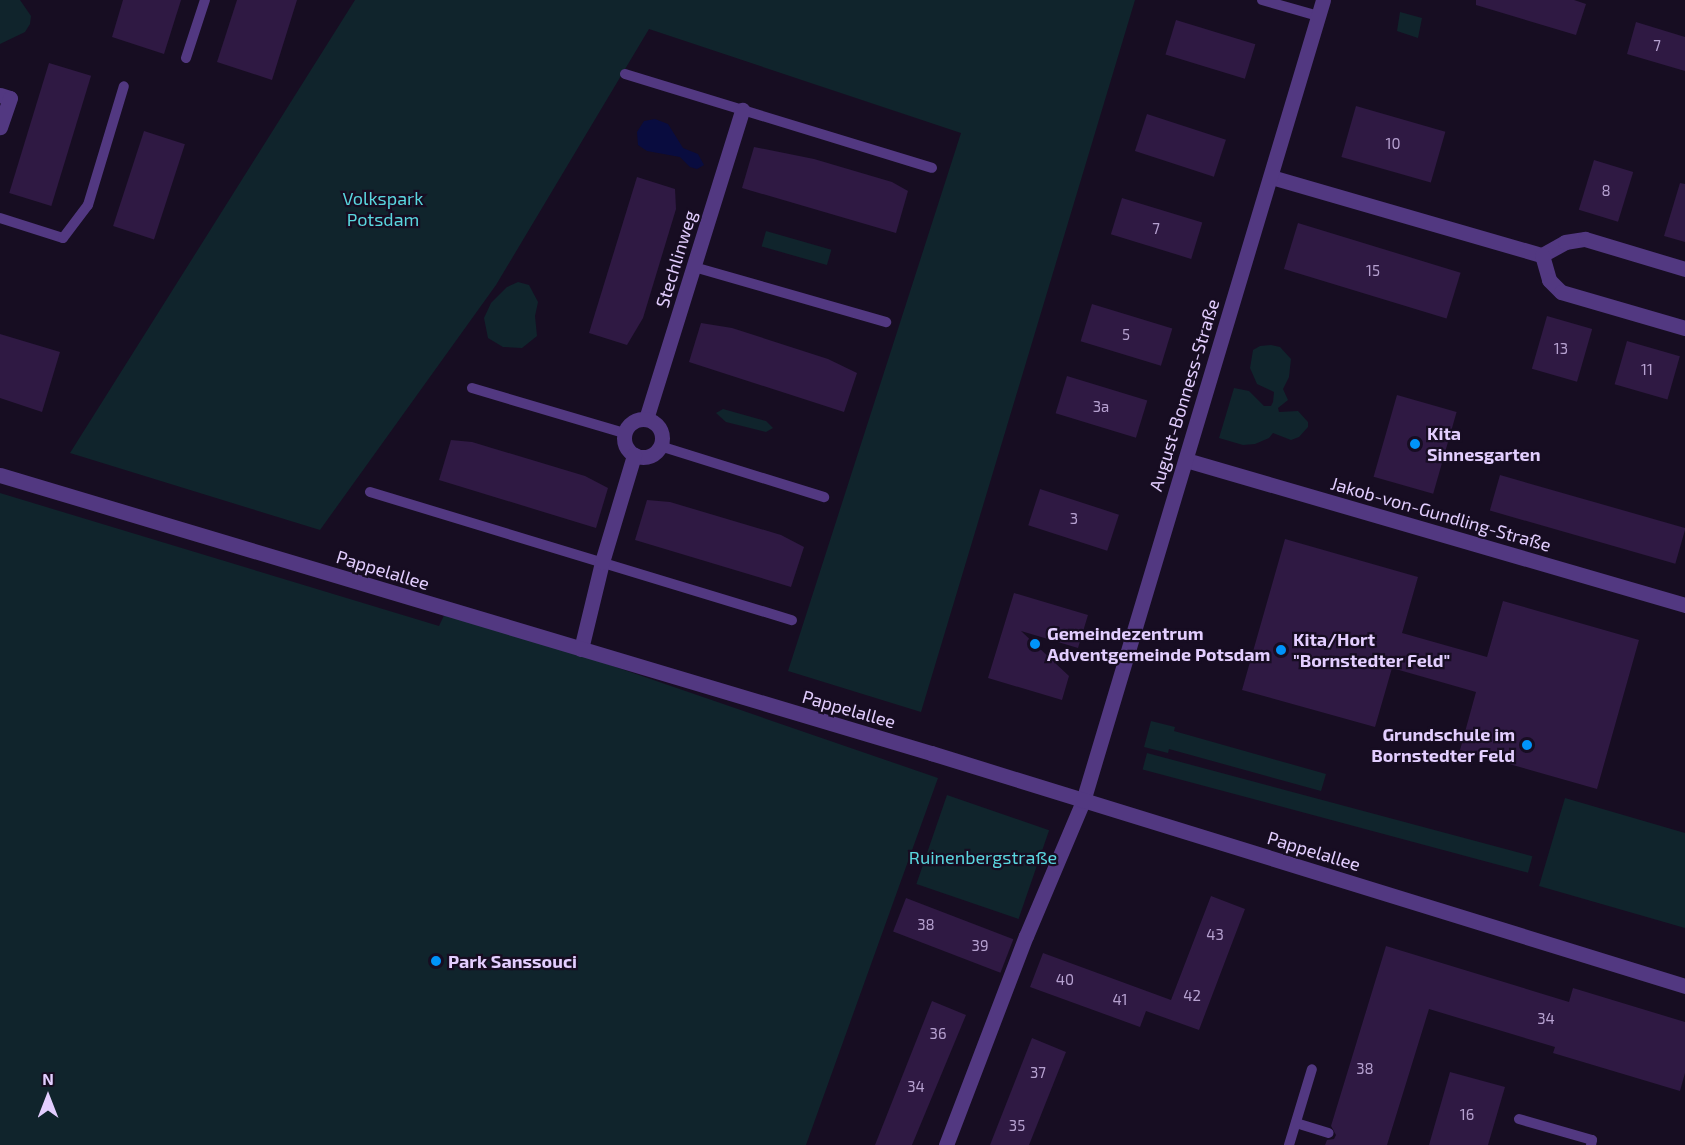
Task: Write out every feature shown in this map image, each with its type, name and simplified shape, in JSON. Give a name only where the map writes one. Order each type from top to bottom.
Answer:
[{"type":"street","name":"August-Bonness-Straße","points":[[1083,801],[1323,0]]},
{"type":"street","points":[[0,95],[9,98],[0,127]]},
{"type":"street","name":"Stechlinweg","points":[[646,419],[742,110]]},
{"type":"street","points":[[1271,177],[1542,255],[1565,242],[1585,239],[1685,269]]},
{"type":"street","points":[[1542,255],[1549,280],[1561,292],[1685,328]]},
{"type":"street","points":[[646,419],[657,425],[662,435],[660,446],[654,454],[644,457],[634,455],[627,450],[624,433],[628,425],[637,420],[646,419]]},
{"type":"street","points":[[581,649],[602,562],[634,455]]},
{"type":"street","name":"Jakob-von-Gundling-Straße","points":[[1186,460],[1685,605]]},
{"type":"street","name":"Pappelallee","points":[[0,475],[1083,801],[1685,986]]},
{"type":"street","points":[[946,1145],[1026,936],[1083,801]]},
{"type":"lane","points":[[186,58],[205,0]]},
{"type":"lane","points":[[1262,0],[1318,16]]},
{"type":"lane","points":[[625,74],[932,168]]},
{"type":"lane","points":[[0,218],[63,238],[88,205],[124,86]]},
{"type":"lane","points":[[694,267],[886,322]]},
{"type":"lane","points":[[472,388],[624,433]]},
{"type":"lane","points":[[660,446],[824,497]]},
{"type":"lane","points":[[370,492],[792,620]]},
{"type":"lane","points":[[1289,1145],[1312,1070]]},
{"type":"lane","points":[[1519,1119],[1593,1140],[1591,1145]]},
{"type":"lane","points":[[1296,1123],[1329,1133]]},
{"type":"green space","points":[[0,0],[20,0],[31,16],[30,24],[25,32],[0,44]]},
{"type":"green space","name":"Volkspark Potsdam","points":[[355,0],[1135,0],[921,712],[788,671],[961,133],[649,29],[496,285],[320,530],[70,453]]},
{"type":"green space","points":[[1400,12],[1422,18],[1418,38],[1397,31]]},
{"type":"green space","points":[[766,231],[831,250],[827,265],[762,246]]},
{"type":"green space","points":[[518,282],[529,285],[538,302],[535,316],[537,336],[522,348],[503,347],[488,338],[484,318],[491,303],[507,287]]},
{"type":"green space","points":[[1260,346],[1280,347],[1291,359],[1289,377],[1283,389],[1288,400],[1278,408],[1279,412],[1298,411],[1308,422],[1308,427],[1299,437],[1291,440],[1273,433],[1269,438],[1255,444],[1243,445],[1219,438],[1234,388],[1249,391],[1264,406],[1271,406],[1274,392],[1257,384],[1250,368],[1253,350]]},
{"type":"green space","points":[[723,409],[766,421],[773,428],[766,432],[726,422],[716,413]]},
{"type":"green space","name":"Park Sanssouci","points":[[0,493],[439,626],[447,609],[938,778],[806,1145],[0,1145]]},
{"type":"green space","points":[[1151,721],[1175,727],[1174,731],[1326,774],[1321,791],[1169,749],[1168,753],[1144,747]]},
{"type":"green space","points":[[1147,753],[1532,856],[1528,873],[1143,769]]},
{"type":"green space","name":"Ruinenbergstraße","points":[[947,795],[1049,830],[1019,919],[916,884]]},
{"type":"green space","points":[[1565,798],[1685,833],[1685,928],[1539,886]]},
{"type":"shaded area","points":[[655,119],[668,124],[683,148],[698,154],[704,165],[697,169],[690,167],[680,157],[647,151],[638,145],[637,132],[644,121]]},
{"type":"building","points":[[123,0],[181,0],[164,54],[112,37]]},
{"type":"building","points":[[237,0],[297,0],[272,80],[217,62]]},
{"type":"building","points":[[1476,0],[1574,0],[1586,4],[1576,35],[1476,5]]},
{"type":"building","points":[[1176,20],[1255,44],[1245,79],[1165,54]]},
{"type":"building","points":[[1636,22],[1685,37],[1685,71],[1627,54]]},
{"type":"building","points":[[49,63],[91,76],[51,206],[9,193]]},
{"type":"building","points":[[1356,106],[1445,132],[1431,183],[1341,157]]},
{"type":"building","points":[[1147,114],[1226,140],[1214,177],[1135,151]]},
{"type":"building","points":[[144,131],[185,144],[154,239],[113,226]]},
{"type":"building","points":[[754,147],[814,159],[892,182],[908,191],[896,233],[742,188]]},
{"type":"building","points":[[1594,160],[1633,172],[1618,222],[1579,210]]},
{"type":"building","points":[[637,177],[675,189],[676,209],[643,318],[627,345],[589,333]]},
{"type":"building","points":[[1680,183],[1685,184],[1685,242],[1664,236]]},
{"type":"building","points":[[1122,198],[1202,223],[1191,259],[1111,234]]},
{"type":"building","points":[[1298,223],[1461,273],[1447,319],[1284,269]]},
{"type":"building","points":[[1092,304],[1172,329],[1161,366],[1081,341]]},
{"type":"building","points":[[1547,316],[1592,329],[1577,382],[1532,369]]},
{"type":"building","points":[[701,323],[732,328],[828,359],[857,373],[844,412],[689,362]]},
{"type":"building","points":[[0,334],[60,352],[42,412],[0,398]]},
{"type":"building","points":[[1627,341],[1680,356],[1667,399],[1615,384]]},
{"type":"building","points":[[1067,376],[1147,401],[1136,438],[1056,413]]},
{"type":"building","name":"Kita Sinnesgarten","points":[[1397,395],[1457,412],[1433,494],[1374,477]]},
{"type":"building","points":[[451,440],[472,442],[585,476],[608,488],[596,528],[439,480]]},
{"type":"building","points":[[1500,475],[1685,528],[1675,564],[1490,511]]},
{"type":"building","points":[[1040,489],[1119,515],[1107,551],[1028,525]]},
{"type":"building","points":[[647,500],[670,502],[781,535],[804,547],[791,587],[635,540]]},
{"type":"building","points":[[1285,539],[1418,577],[1402,633],[1487,657],[1503,601],[1639,640],[1597,789],[1460,750],[1476,692],[1392,668],[1375,727],[1242,690]]},
{"type":"building","name":"Gemeindezentrum Adventgemeinde Potsdam","points":[[1014,593],[1088,615],[1078,648],[1021,631],[1069,676],[1062,700],[988,678]]},
{"type":"building","points":[[1211,896],[1245,909],[1199,1030],[1146,1011],[1140,1027],[1030,987],[1043,953],[1171,1000]]},
{"type":"building","points":[[906,898],[1013,939],[1000,973],[893,932]]},
{"type":"building","points":[[1386,946],[1569,1002],[1573,988],[1685,1022],[1685,1073],[1680,1091],[1553,1053],[1555,1047],[1429,1009],[1387,1145],[1325,1145],[1327,1140],[1334,1139],[1336,1135],[1331,1126]]},
{"type":"building","points":[[932,1001],[966,1015],[912,1145],[875,1145]]},
{"type":"building","points":[[1032,1038],[1066,1052],[1029,1145],[990,1145]]},
{"type":"building","points":[[1450,1072],[1505,1087],[1488,1145],[1429,1145]]},
{"type":"place","name":"Kita Sinnesgarten","points":[[1415,444]]},
{"type":"place","name":"Gemeindezentrum Adventgemeinde Potsdam","points":[[1035,644]]},
{"type":"place","name":"Kita/Hort \"Bornstedter Feld\"","points":[[1281,650]]},
{"type":"place","name":"Grundschule im Bornstedter Feld","points":[[1527,745]]},
{"type":"place","name":"Park Sanssouci","points":[[436,961]]}]
